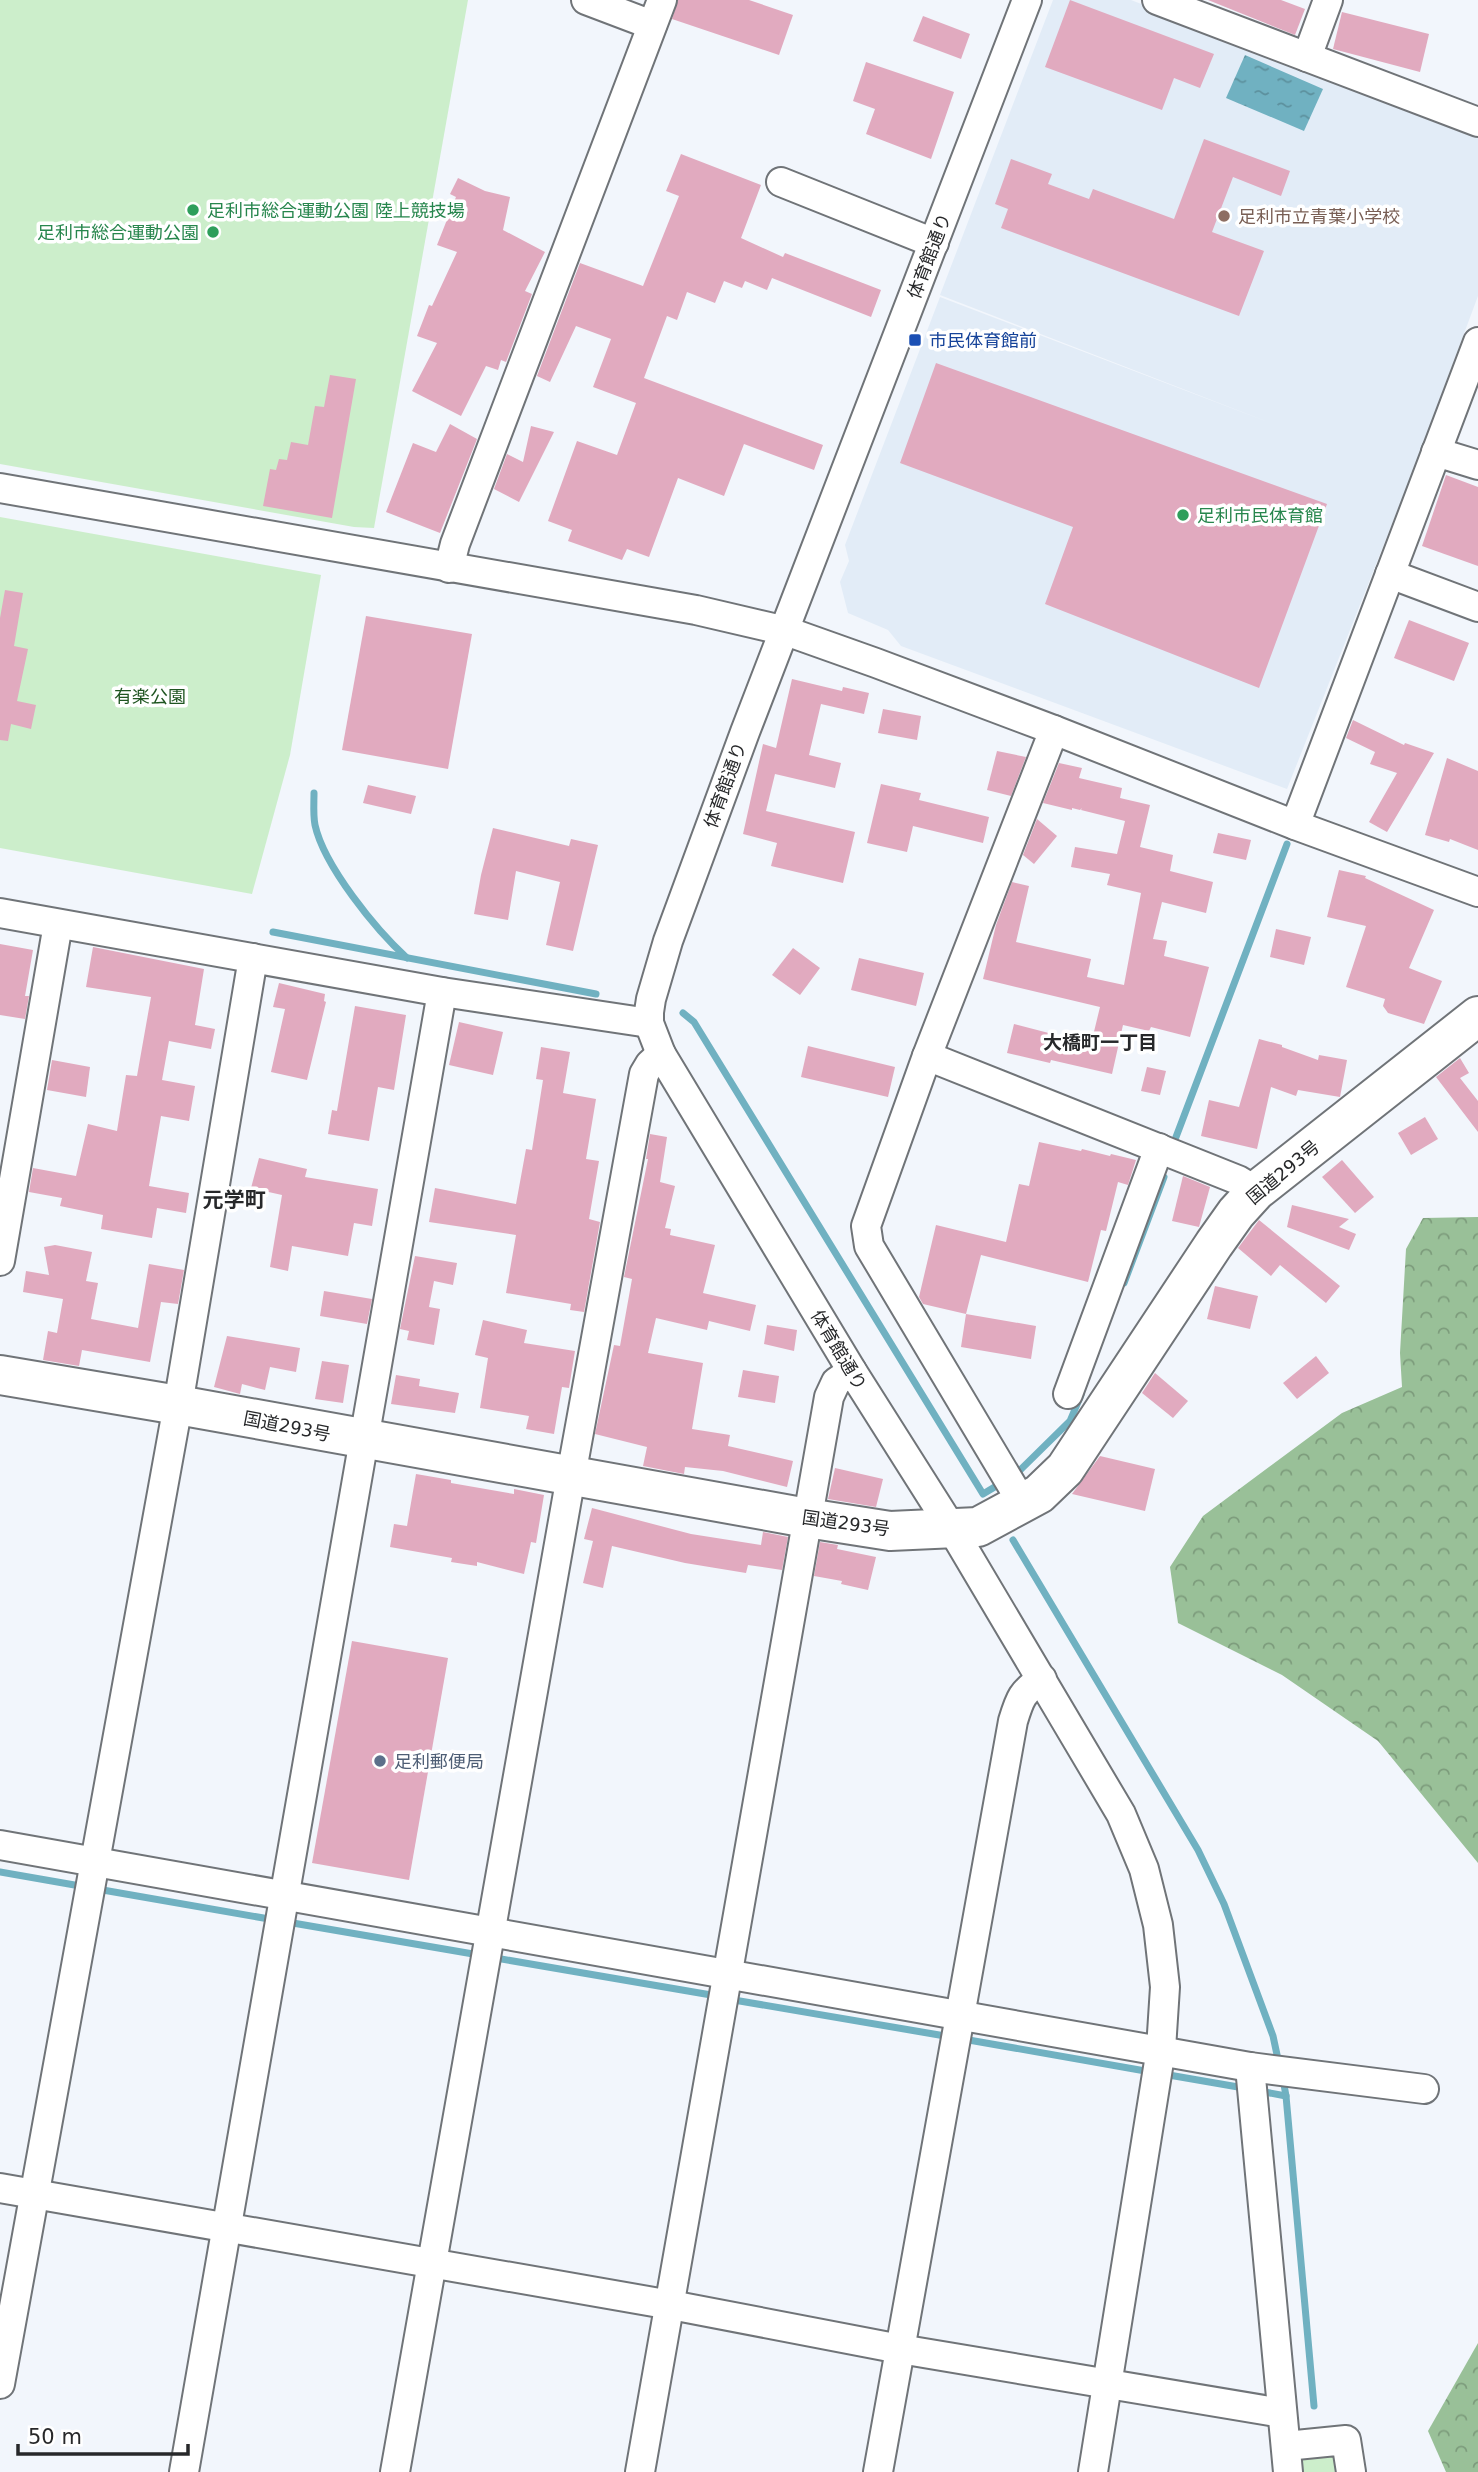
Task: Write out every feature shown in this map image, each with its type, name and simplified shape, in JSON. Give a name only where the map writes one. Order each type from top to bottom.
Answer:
[{"type":"highway","name":"国道293号","points":[[0,1375],[890,1531],[978,1527],[1039,1494],[1065,1469],[1214,1244],[1255,1191],[1478,1016]]},
{"type":"street","points":[[449,568],[455,544],[657,13],[586,0]]},
{"type":"street","name":"体育館通り","points":[[1027,0],[745,732],[668,941],[650,999],[649,1023],[662,1054],[852,1371],[952,1529],[1121,1814],[1152,1894],[1163,1956],[1165,2016],[1093,2472]]},
{"type":"street","points":[[1157,0],[1478,122]]},
{"type":"street","points":[[1307,57],[1328,0]]},
{"type":"street","points":[[781,182],[934,243]]},
{"type":"street","points":[[1295,825],[1478,342]]},
{"type":"street","points":[[1436,452],[1478,465]]},
{"type":"street","points":[[0,488],[696,610],[786,631],[1478,892]]},
{"type":"street","points":[[1390,574],[1478,607]]},
{"type":"street","points":[[1023,1504],[869,1246],[866,1226],[927,1055],[1054,730]]},
{"type":"street","points":[[0,913],[442,992],[649,1023]]},
{"type":"street","points":[[0,1261],[58,924]]},
{"type":"street","points":[[0,2384],[178,1405],[253,958]]},
{"type":"street","points":[[184,2472],[442,992]]},
{"type":"street","points":[[395,2472],[644,1074],[650,1064],[662,1054]]},
{"type":"street","points":[[927,1055],[1238,1180],[1255,1191]]},
{"type":"street","points":[[1068,1394],[1159,1148]]},
{"type":"street","points":[[640,2472],[829,1397],[836,1382],[852,1371]]},
{"type":"street","points":[[878,2472],[1013,1721],[1019,1699],[1028,1688],[1042,1679]]},
{"type":"street","points":[[0,1844],[284,1897],[492,1931],[727,1975],[1257,2067],[1424,2089]]},
{"type":"street","points":[[1257,2067],[1287,2459],[1346,2440],[1351,2472]]},
{"type":"street","points":[[0,2188],[671,2305],[900,2349],[1282,2413]]},
{"type":"shaded area","points":[[1053,0],[1131,0],[1478,136],[1478,296],[1411,476],[1287,789],[901,646],[888,630],[848,613],[840,582],[849,561],[845,545],[940,297],[1276,425],[940,295]]},
{"type":"green space","name":"足利市総合運動公園 陸上競技場","points":[[0,0],[468,0],[374,528],[354,527],[0,464]]},
{"type":"green space","name":"有楽公園","points":[[0,517],[321,575],[290,755],[252,894],[0,848]]},
{"type":"green space","points":[[1478,1217],[1478,1863],[1378,1741],[1282,1675],[1178,1623],[1170,1567],[1203,1516],[1342,1413],[1402,1387],[1400,1353],[1406,1249],[1423,1218]]},
{"type":"green space","points":[[1478,2343],[1478,2472],[1446,2472],[1428,2431]]},
{"type":"green space","points":[[1335,2450],[1342,2472],[1299,2472],[1302,2452]]},
{"type":"water","points":[[1245,55],[1323,89],[1304,131],[1226,98]]},
{"type":"building","points":[[678,0],[749,0],[793,15],[779,55],[672,19]]},
{"type":"building","points":[[1070,0],[1214,54],[1200,88],[1174,78],[1162,110],[1045,67]]},
{"type":"building","points":[[1208,0],[1281,0],[1305,9],[1295,35]]},
{"type":"building","points":[[1342,12],[1429,34],[1420,72],[1333,49]]},
{"type":"building","points":[[923,16],[970,34],[961,59],[913,41]]},
{"type":"building","points":[[866,62],[954,92],[931,159],[866,134],[875,109],[853,101]]},
{"type":"building","points":[[1204,139],[1290,171],[1281,196],[1233,177],[1212,232],[1264,251],[1239,316],[1001,228],[1008,209],[995,204],[1011,159],[1052,174],[1048,184],[1089,199],[1093,189],[1174,219]]},
{"type":"building","points":[[681,154],[761,185],[741,238],[783,257],[785,253],[881,290],[871,317],[772,278],[767,290],[745,281],[742,288],[724,281],[715,303],[687,292],[677,320],[667,316],[644,378],[823,445],[814,470],[744,444],[724,496],[678,478],[649,557],[627,549],[622,560],[568,541],[572,530],[548,521],[577,441],[617,455],[636,403],[593,387],[611,339],[576,326],[550,382],[537,376],[580,263],[643,286],[679,196],[666,191]]},
{"type":"building","points":[[458,178],[485,191],[510,197],[503,230],[545,252],[525,291],[532,294],[506,362],[501,360],[498,370],[486,366],[461,416],[412,391],[437,343],[417,336],[429,305],[432,306],[457,252],[437,245],[456,197],[450,194]]},
{"type":"building","name":"足利市民体育館","points":[[936,363],[1327,504],[1259,688],[1045,604],[1073,527],[900,463]]},
{"type":"building","points":[[330,375],[356,379],[332,518],[263,506],[270,469],[276,470],[279,459],[287,460],[291,442],[308,445],[315,406],[324,407]]},
{"type":"building","points":[[450,424],[477,439],[440,533],[386,512],[413,443],[436,452]]},
{"type":"building","points":[[531,426],[554,432],[519,502],[494,489],[507,454],[523,462]]},
{"type":"building","points":[[1446,475],[1478,487],[1478,566],[1422,546]]},
{"type":"building","points":[[5,590],[23,593],[14,646],[28,649],[17,701],[36,705],[31,729],[11,724],[8,741],[0,740],[0,618]]},
{"type":"building","points":[[366,616],[472,634],[448,769],[342,750]]},
{"type":"building","points":[[1409,620],[1469,643],[1454,681],[1394,658]]},
{"type":"building","points":[[792,679],[842,691],[843,687],[869,693],[864,714],[821,704],[809,755],[841,763],[835,788],[775,774],[766,811],[855,832],[843,883],[771,866],[777,843],[743,834],[763,744],[776,748]]},
{"type":"building","points":[[883,709],[921,716],[917,740],[878,733]]},
{"type":"building","points":[[1353,720],[1404,745],[1405,743],[1434,753],[1387,832],[1369,822],[1397,773],[1370,764],[1375,752],[1346,738]]},
{"type":"building","points":[[997,751],[1026,757],[1011,796],[987,790]]},
{"type":"building","points":[[1447,758],[1478,771],[1478,850],[1450,839],[1449,842],[1425,835]]},
{"type":"building","points":[[1059,763],[1082,768],[1079,778],[1122,788],[1120,798],[1150,805],[1140,847],[1173,855],[1170,871],[1213,882],[1206,913],[1162,902],[1153,939],[1167,941],[1164,956],[1209,967],[1190,1037],[1151,1027],[1149,1031],[1123,1025],[1112,1074],[1007,1053],[1014,1024],[1091,1044],[1100,1007],[983,979],[996,925],[1012,882],[1029,886],[1016,942],[1091,959],[1087,977],[1124,985],[1141,893],[1107,885],[1110,874],[1071,867],[1075,847],[1117,854],[1125,821],[1081,810],[1082,808],[1072,810],[1043,803]]},
{"type":"building","points":[[881,784],[921,793],[919,800],[989,817],[983,843],[913,826],[907,852],[867,843]]},
{"type":"building","points":[[368,785],[416,796],[411,814],[363,803]]},
{"type":"building","points":[[1037,819],[1057,836],[1034,864],[1023,855]]},
{"type":"building","points":[[493,828],[569,846],[571,839],[598,845],[573,951],[546,945],[560,882],[516,871],[508,920],[474,914]]},
{"type":"building","points":[[1218,833],[1251,840],[1246,860],[1213,853]]},
{"type":"building","points":[[1339,870],[1366,876],[1365,878],[1434,910],[1409,968],[1442,981],[1424,1024],[1388,1013],[1383,1006],[1385,999],[1346,987],[1366,926],[1327,917]]},
{"type":"building","points":[[1276,929],[1311,937],[1304,965],[1270,957]]},
{"type":"building","points":[[0,944],[33,950],[25,996],[29,996],[25,1019],[0,1015]]},
{"type":"building","points":[[93,947],[204,969],[195,1025],[215,1029],[211,1049],[169,1041],[162,1080],[195,1086],[189,1121],[161,1116],[149,1186],[189,1193],[186,1213],[157,1208],[152,1238],[101,1229],[103,1215],[60,1206],[62,1198],[29,1192],[33,1168],[76,1176],[88,1124],[117,1131],[126,1075],[137,1076],[151,997],[86,987]]},
{"type":"building","points":[[793,948],[820,968],[800,995],[772,975]]},
{"type":"building","points":[[859,958],[924,973],[916,1006],[851,990]]},
{"type":"building","points":[[279,983],[325,994],[326,1002],[307,1080],[271,1072],[285,1009],[273,1007]]},
{"type":"building","points":[[355,1006],[406,1015],[394,1090],[378,1087],[369,1141],[328,1134],[332,1110],[337,1111]]},
{"type":"building","points":[[459,1022],[503,1032],[493,1075],[449,1065]]},
{"type":"building","points":[[1259,1039],[1318,1060],[1319,1055],[1347,1060],[1340,1097],[1298,1090],[1296,1096],[1271,1087],[1257,1149],[1201,1136],[1209,1100],[1239,1107]]},
{"type":"building","points":[[808,1046],[895,1067],[888,1097],[801,1077]]},
{"type":"building","points":[[541,1047],[570,1052],[563,1093],[596,1099],[586,1159],[599,1161],[589,1219],[600,1222],[584,1312],[570,1310],[571,1304],[506,1293],[516,1235],[429,1222],[435,1188],[516,1204],[526,1149],[532,1150],[543,1080],[536,1079]]},
{"type":"building","points":[[1460,1058],[1469,1073],[1460,1078],[1478,1101],[1478,1132],[1436,1077]]},
{"type":"building","points":[[52,1060],[90,1067],[86,1097],[47,1090]]},
{"type":"building","points":[[1147,1067],[1166,1071],[1160,1095],[1141,1091]]},
{"type":"building","points":[[1425,1117],[1438,1139],[1411,1155],[1398,1133]]},
{"type":"building","points":[[650,1134],[667,1137],[660,1182],[675,1186],[665,1228],[671,1229],[670,1235],[715,1245],[703,1293],[756,1305],[750,1331],[709,1321],[707,1330],[656,1318],[648,1353],[703,1363],[692,1429],[730,1435],[728,1446],[793,1461],[787,1487],[723,1471],[685,1467],[684,1474],[643,1466],[647,1447],[595,1434],[614,1345],[620,1346],[632,1279],[624,1277],[648,1159]]},
{"type":"building","points":[[1039,1142],[1136,1160],[1128,1185],[1118,1182],[1106,1231],[1101,1230],[1088,1282],[981,1255],[966,1314],[923,1304],[919,1297],[936,1225],[1006,1242],[1019,1184],[1029,1186]]},
{"type":"building","points":[[259,1158],[307,1169],[305,1177],[378,1189],[372,1226],[354,1223],[348,1256],[292,1246],[288,1271],[270,1267],[282,1195],[251,1188]]},
{"type":"building","points":[[1342,1160],[1374,1197],[1355,1213],[1322,1177]]},
{"type":"building","points":[[1183,1176],[1210,1187],[1199,1227],[1172,1221]]},
{"type":"building","points":[[1292,1205],[1349,1219],[1339,1227],[1356,1234],[1349,1250],[1287,1227]]},
{"type":"building","points":[[1259,1220],[1340,1286],[1326,1303],[1280,1265],[1271,1276],[1238,1248]]},
{"type":"building","points":[[55,1245],[92,1252],[86,1281],[98,1283],[91,1319],[138,1328],[149,1264],[184,1270],[178,1304],[161,1302],[150,1362],[82,1350],[79,1366],[43,1360],[48,1331],[57,1333],[63,1299],[23,1292],[26,1271],[49,1275],[44,1247]]},
{"type":"building","points":[[415,1256],[457,1263],[453,1285],[434,1281],[429,1307],[440,1309],[434,1345],[407,1340],[409,1331],[400,1329]]},
{"type":"building","points":[[1215,1286],[1258,1296],[1250,1329],[1207,1319]]},
{"type":"building","points":[[324,1291],[372,1299],[367,1324],[320,1316]]},
{"type":"building","points":[[966,1314],[1036,1326],[1031,1359],[961,1347]]},
{"type":"building","points":[[483,1320],[527,1330],[524,1343],[575,1351],[569,1388],[562,1387],[554,1434],[526,1429],[529,1416],[480,1408],[488,1358],[475,1355]]},
{"type":"building","points":[[767,1325],[797,1330],[794,1351],[764,1344]]},
{"type":"building","points":[[227,1336],[300,1348],[296,1372],[270,1367],[265,1390],[242,1384],[240,1394],[214,1387]]},
{"type":"building","points":[[1316,1356],[1329,1373],[1297,1399],[1283,1383]]},
{"type":"building","points":[[322,1361],[349,1365],[343,1403],[315,1399]]},
{"type":"building","points":[[743,1370],[779,1376],[775,1403],[738,1397]]},
{"type":"building","points":[[1155,1373],[1188,1401],[1173,1418],[1142,1393]]},
{"type":"building","points":[[396,1375],[420,1379],[419,1386],[459,1393],[455,1413],[391,1404]]},
{"type":"building","points":[[1100,1456],[1155,1469],[1145,1511],[1072,1494]]},
{"type":"building","points":[[835,1468],[883,1479],[876,1507],[828,1499]]},
{"type":"building","points":[[416,1474],[514,1494],[514,1489],[544,1495],[536,1543],[531,1542],[524,1574],[477,1562],[477,1566],[451,1562],[452,1558],[390,1547],[394,1524],[407,1526]]},
{"type":"building","points":[[592,1508],[691,1534],[761,1545],[763,1532],[788,1537],[782,1570],[748,1565],[746,1573],[685,1563],[612,1546],[603,1588],[583,1583],[593,1541],[584,1539]]},
{"type":"building","points":[[820,1542],[838,1545],[837,1549],[876,1557],[868,1590],[841,1584],[842,1581],[814,1576]]},
{"type":"building","name":"足利郵便局","points":[[352,1641],[448,1658],[409,1880],[312,1863]]},
{"type":"waterway","points":[[314,793],[315,825],[329,859],[367,914],[407,958]]},
{"type":"waterway","points":[[1176,1137],[1287,844]]},
{"type":"waterway","points":[[273,932],[596,994]]},
{"type":"waterway","points":[[683,1013],[694,1022],[983,1494],[1003,1482]]},
{"type":"waterway","points":[[1124,1283],[1164,1177]]},
{"type":"waterway","points":[[1014,1476],[1070,1421],[1081,1395]]},
{"type":"waterway","points":[[1013,1540],[1198,1850],[1224,1904],[1273,2036],[1279,2064]]},
{"type":"waterway","points":[[0,1872],[86,1887]]},
{"type":"waterway","points":[[97,1889],[275,1920]]},
{"type":"waterway","points":[[287,1922],[479,1955]]},
{"type":"waterway","points":[[490,1957],[717,1996]]},
{"type":"waterway","points":[[728,1999],[951,2037]]},
{"type":"waterway","points":[[963,2039],[1151,2072]]},
{"type":"waterway","points":[[1163,2074],[1244,2088]]},
{"type":"waterway","points":[[1283,2079],[1314,2406]]},
{"type":"waterway","points":[[1259,2091],[1286,2096]]},
{"type":"place","name":"足利市総合運動公園 陸上競技場","points":[[193,210]]},
{"type":"place","name":"足利市立青葉小学校","points":[[1224,216]]},
{"type":"place","name":"足利市総合運動公園","points":[[213,232]]},
{"type":"place","name":"市民体育館前","points":[[915,340]]},
{"type":"place","name":"足利市民体育館","points":[[1183,515]]},
{"type":"place","name":"足利郵便局","points":[[380,1761]]},
{"type":"district","name":"大橋町一丁目","points":[[1100,1042]]},
{"type":"district","name":"元学町","points":[[234,1200]]}]
